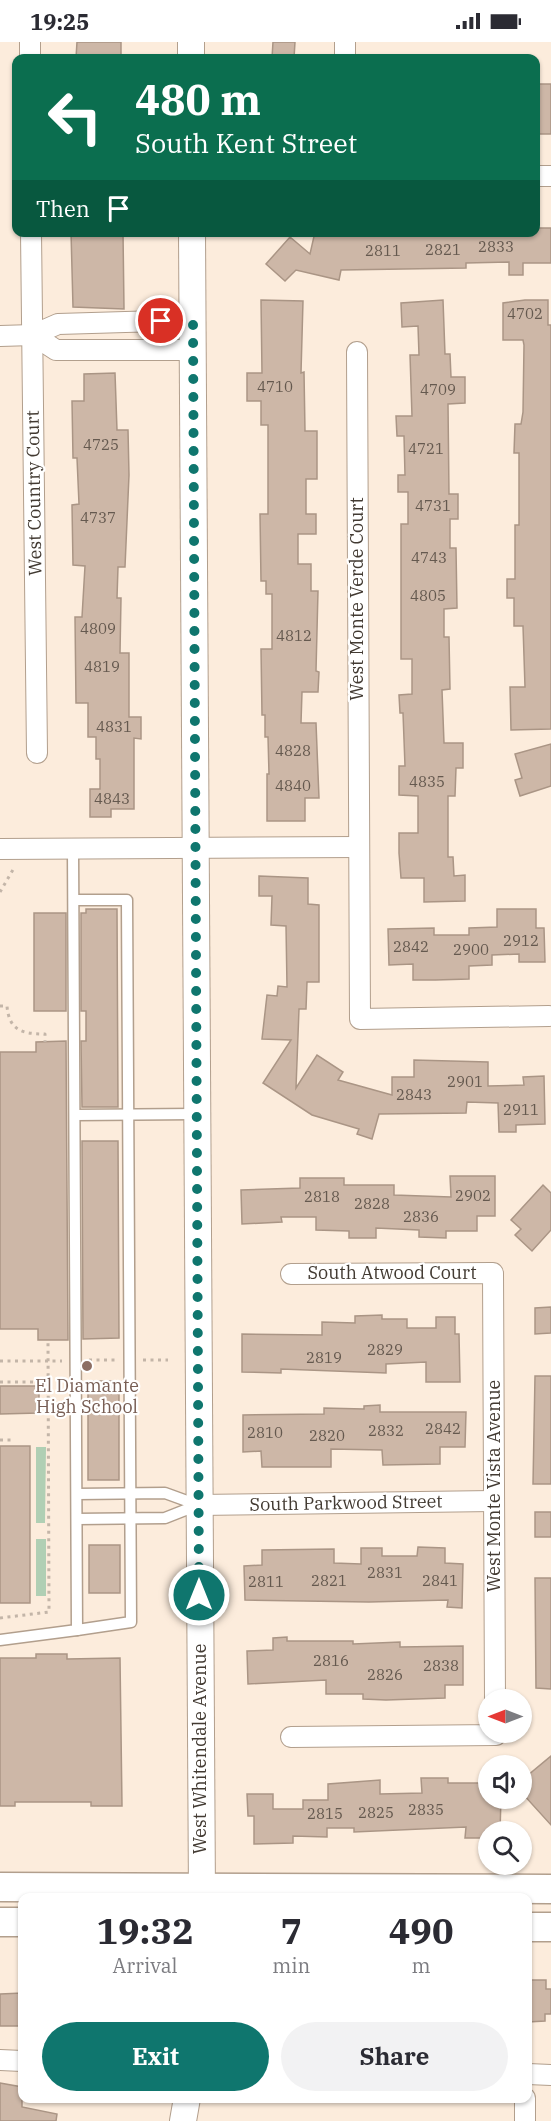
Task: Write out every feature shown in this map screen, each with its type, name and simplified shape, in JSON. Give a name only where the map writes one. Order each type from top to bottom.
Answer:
[{"type":"main road","points":[[0,1887],[202,1892],[551,1889]]},
{"type":"main road","points":[[0,1922],[18,1922]]},
{"type":"main road","points":[[532,1927],[551,1927]]},
{"type":"street","name":"West Country Court","points":[[32,237],[37,753]]},
{"type":"street","name":"West Whitendale Avenue","points":[[192,237],[202,1892]]},
{"type":"street","points":[[0,336],[33,336],[58,324],[193,321]]},
{"type":"street","points":[[33,336],[56,350],[193,350]]},
{"type":"street","name":"West Monte Verde Court","points":[[357,352],[360,1019],[549,1016]]},
{"type":"street","points":[[0,849],[358,847]]},
{"type":"street","name":"South Atwood Court","points":[[291,1274],[493,1273]]},
{"type":"street","name":"West Monte Vista Avenue","points":[[493,1273],[495,1689]]},
{"type":"street","name":"South Parkwood Street","points":[[198,1505],[493,1500]]},
{"type":"street","points":[[291,1737],[478,1734]]},
{"type":"street","points":[[0,2060],[18,2061]]},
{"type":"street","points":[[532,2074],[551,2075]]},
{"type":"street","points":[[183,2121],[186,2103]]},
{"type":"street","points":[[525,2103],[525,2121]]},
{"type":"lane","points":[[73,849],[77,1630]]},
{"type":"lane","points":[[0,1640],[131,1622],[127,900],[74,900]]},
{"type":"lane","points":[[75,1115],[196,1114]]},
{"type":"lane","points":[[77,1494],[165,1493],[198,1505]]},
{"type":"lane","points":[[77,1519],[165,1518],[198,1505]]},
{"type":"path","points":[[0,892],[14,868]]},
{"type":"path","points":[[0,1006],[7,1006],[8,1017],[16,1029],[29,1034],[45,1034],[45,1042]]},
{"type":"path","points":[[0,1618],[49,1612],[48,1342]]},
{"type":"path","points":[[0,1361],[76,1361]]},
{"type":"path","points":[[0,1382],[49,1382]]},
{"type":"path","points":[[0,1440],[11,1440]]},
{"type":"green space","points":[[36,1447],[46,1447],[45,1523],[36,1523]]},
{"type":"green space","points":[[36,1539],[46,1539],[46,1596],[36,1596]]},
{"type":"building","points":[[77,42],[121,42],[121,54],[76,54]]},
{"type":"building","points":[[273,42],[295,42],[294,54],[272,54]]},
{"type":"building","points":[[540,84],[551,84],[551,134],[540,134]]},
{"type":"building","points":[[540,228],[551,228],[551,263],[523,263],[523,275],[509,275],[509,262],[466,263],[466,268],[341,270],[339,280],[296,270],[285,281],[266,264],[290,237],[310,254],[314,237],[540,237]]},
{"type":"building","points":[[71,237],[123,237],[124,309],[73,307]]},
{"type":"building","points":[[261,300],[303,301],[301,373],[304,372],[305,431],[317,431],[317,479],[306,479],[306,514],[316,514],[316,534],[298,534],[298,564],[311,564],[311,591],[318,591],[316,671],[319,672],[318,692],[302,692],[301,723],[316,723],[319,798],[305,798],[305,821],[267,821],[268,737],[265,737],[265,715],[262,715],[261,649],[272,649],[272,594],[266,594],[266,581],[261,581],[260,514],[268,514],[268,425],[261,425],[261,401],[247,401],[247,373],[262,373]]},
{"type":"building","points":[[443,300],[445,354],[450,354],[451,377],[465,377],[465,403],[448,404],[449,494],[458,494],[458,519],[450,519],[450,548],[456,548],[457,608],[444,609],[444,637],[449,637],[450,689],[442,690],[444,743],[463,743],[463,768],[456,768],[455,796],[448,796],[448,857],[453,857],[454,876],[465,875],[465,901],[424,902],[424,878],[401,878],[399,853],[399,833],[418,833],[418,796],[399,795],[399,766],[405,766],[403,713],[400,713],[399,695],[412,694],[412,659],[401,659],[401,524],[408,524],[408,492],[398,492],[398,475],[405,475],[404,436],[397,436],[396,416],[412,416],[410,355],[419,355],[418,326],[402,327],[401,303]]},
{"type":"building","points":[[548,300],[548,325],[551,325],[551,729],[511,730],[510,687],[525,687],[523,626],[514,626],[514,598],[507,598],[507,579],[515,579],[515,525],[519,525],[519,453],[514,453],[515,424],[521,424],[523,412],[524,345],[523,340],[503,340],[503,303]]},
{"type":"building","points":[[115,373],[117,430],[128,430],[129,475],[125,567],[118,567],[117,598],[121,598],[120,653],[129,653],[129,717],[141,717],[141,739],[134,738],[134,809],[111,809],[111,817],[90,817],[90,789],[100,789],[100,759],[96,759],[96,737],[88,737],[88,703],[76,703],[75,617],[82,617],[85,566],[73,565],[72,505],[79,504],[77,458],[73,458],[72,401],[84,401],[84,374]]},
{"type":"building","points":[[551,744],[551,786],[520,796],[515,780],[522,778],[515,754]]},
{"type":"building","points":[[259,876],[308,878],[308,904],[319,905],[319,982],[307,982],[306,1009],[299,1009],[296,1088],[317,1055],[343,1072],[338,1080],[392,1095],[392,1077],[414,1077],[414,1060],[488,1062],[488,1086],[524,1085],[523,1077],[544,1076],[545,1124],[516,1125],[516,1132],[499,1132],[498,1103],[467,1102],[466,1113],[379,1114],[372,1139],[357,1134],[359,1129],[312,1115],[263,1083],[291,1040],[262,1039],[267,995],[277,996],[278,986],[287,987],[286,926],[271,925],[272,896],[259,896]]},
{"type":"building","points":[[86,909],[117,909],[118,1107],[82,1107],[81,1041],[86,1041],[86,1011],[81,1011],[81,913],[86,913]]},
{"type":"building","points":[[497,909],[536,909],[536,928],[544,928],[545,962],[519,962],[519,954],[492,955],[492,965],[469,966],[469,979],[435,980],[413,980],[413,964],[389,965],[388,929],[434,928],[434,935],[469,935],[469,928],[497,927]]},
{"type":"building","points":[[34,913],[66,913],[66,1011],[34,1011]]},
{"type":"building","points":[[66,1041],[68,1340],[38,1340],[38,1329],[0,1329],[0,1052],[36,1052],[36,1042]]},
{"type":"building","points":[[82,1141],[118,1141],[119,1338],[83,1339]]},
{"type":"building","points":[[450,1176],[495,1176],[495,1216],[477,1216],[477,1231],[446,1231],[446,1238],[419,1237],[419,1230],[376,1228],[376,1238],[349,1238],[349,1231],[316,1230],[316,1217],[281,1217],[282,1222],[242,1224],[241,1190],[300,1188],[300,1178],[344,1178],[344,1185],[394,1185],[394,1195],[451,1197]]},
{"type":"building","points":[[543,1185],[551,1193],[551,1230],[532,1251],[515,1235],[521,1229],[511,1220]]},
{"type":"building","points":[[551,1307],[551,1333],[535,1334],[535,1308]]},
{"type":"building","points":[[382,1315],[382,1319],[407,1319],[407,1328],[436,1328],[436,1317],[455,1317],[455,1334],[459,1334],[460,1382],[426,1382],[426,1362],[386,1364],[386,1373],[281,1369],[281,1373],[242,1372],[242,1334],[322,1335],[322,1322],[355,1323],[355,1316]]},
{"type":"building","points":[[535,1376],[551,1376],[551,1484],[533,1484]]},
{"type":"building","points":[[88,1381],[119,1381],[119,1480],[88,1480]]},
{"type":"building","points":[[0,1386],[39,1386],[39,1413],[0,1414]]},
{"type":"building","points":[[380,1405],[380,1412],[466,1412],[465,1447],[440,1447],[440,1464],[383,1465],[382,1450],[331,1449],[331,1467],[262,1467],[261,1451],[243,1452],[243,1415],[324,1414],[324,1408],[364,1409],[364,1406]]},
{"type":"building","points":[[0,1446],[30,1446],[30,1603],[0,1603]]},
{"type":"building","points":[[535,1512],[551,1512],[551,1537],[535,1537]]},
{"type":"building","points":[[89,1545],[120,1545],[120,1593],[89,1593]]},
{"type":"building","points":[[418,1547],[445,1548],[445,1563],[463,1564],[462,1608],[447,1607],[448,1600],[369,1602],[245,1600],[244,1566],[262,1565],[262,1550],[334,1549],[334,1563],[361,1564],[361,1548],[382,1548],[382,1556],[417,1556]]},
{"type":"building","points":[[535,1578],[551,1578],[551,1689],[536,1688]]},
{"type":"building","points":[[287,1637],[287,1641],[353,1641],[353,1644],[400,1642],[400,1647],[463,1646],[463,1685],[445,1685],[445,1698],[386,1700],[363,1699],[363,1694],[326,1694],[326,1680],[248,1684],[247,1651],[273,1650],[273,1638]]},
{"type":"building","points":[[36,1654],[67,1654],[67,1659],[120,1658],[122,1806],[91,1806],[91,1802],[15,1802],[15,1806],[0,1806],[0,1658],[36,1658]]},
{"type":"building","points":[[551,1756],[551,1825],[532,1804],[532,1772]]},
{"type":"building","points":[[421,1778],[448,1778],[448,1783],[478,1783],[478,1809],[501,1809],[500,1821],[478,1821],[478,1838],[465,1838],[466,1827],[354,1832],[354,1828],[327,1828],[327,1837],[293,1836],[293,1843],[254,1844],[254,1816],[248,1816],[247,1794],[273,1794],[273,1809],[303,1809],[303,1800],[328,1800],[328,1784],[380,1780],[380,1794],[422,1793]]},
{"type":"building","points":[[532,1980],[546,1980],[546,1989],[551,1989],[551,2014],[545,2014],[545,2021],[532,2022]]},
{"type":"building","points":[[18,1993],[18,2026],[0,2026],[0,1994]]},
{"type":"building","points":[[0,2083],[18,2086],[18,2103],[22,2103],[22,2107],[57,2114],[56,2121],[0,2121]]},
{"type":"place","name":"El Diamante High School","points":[[87,1366]]},
{"type":"route","points":[[161,321],[193,321],[199,1595]]}]
